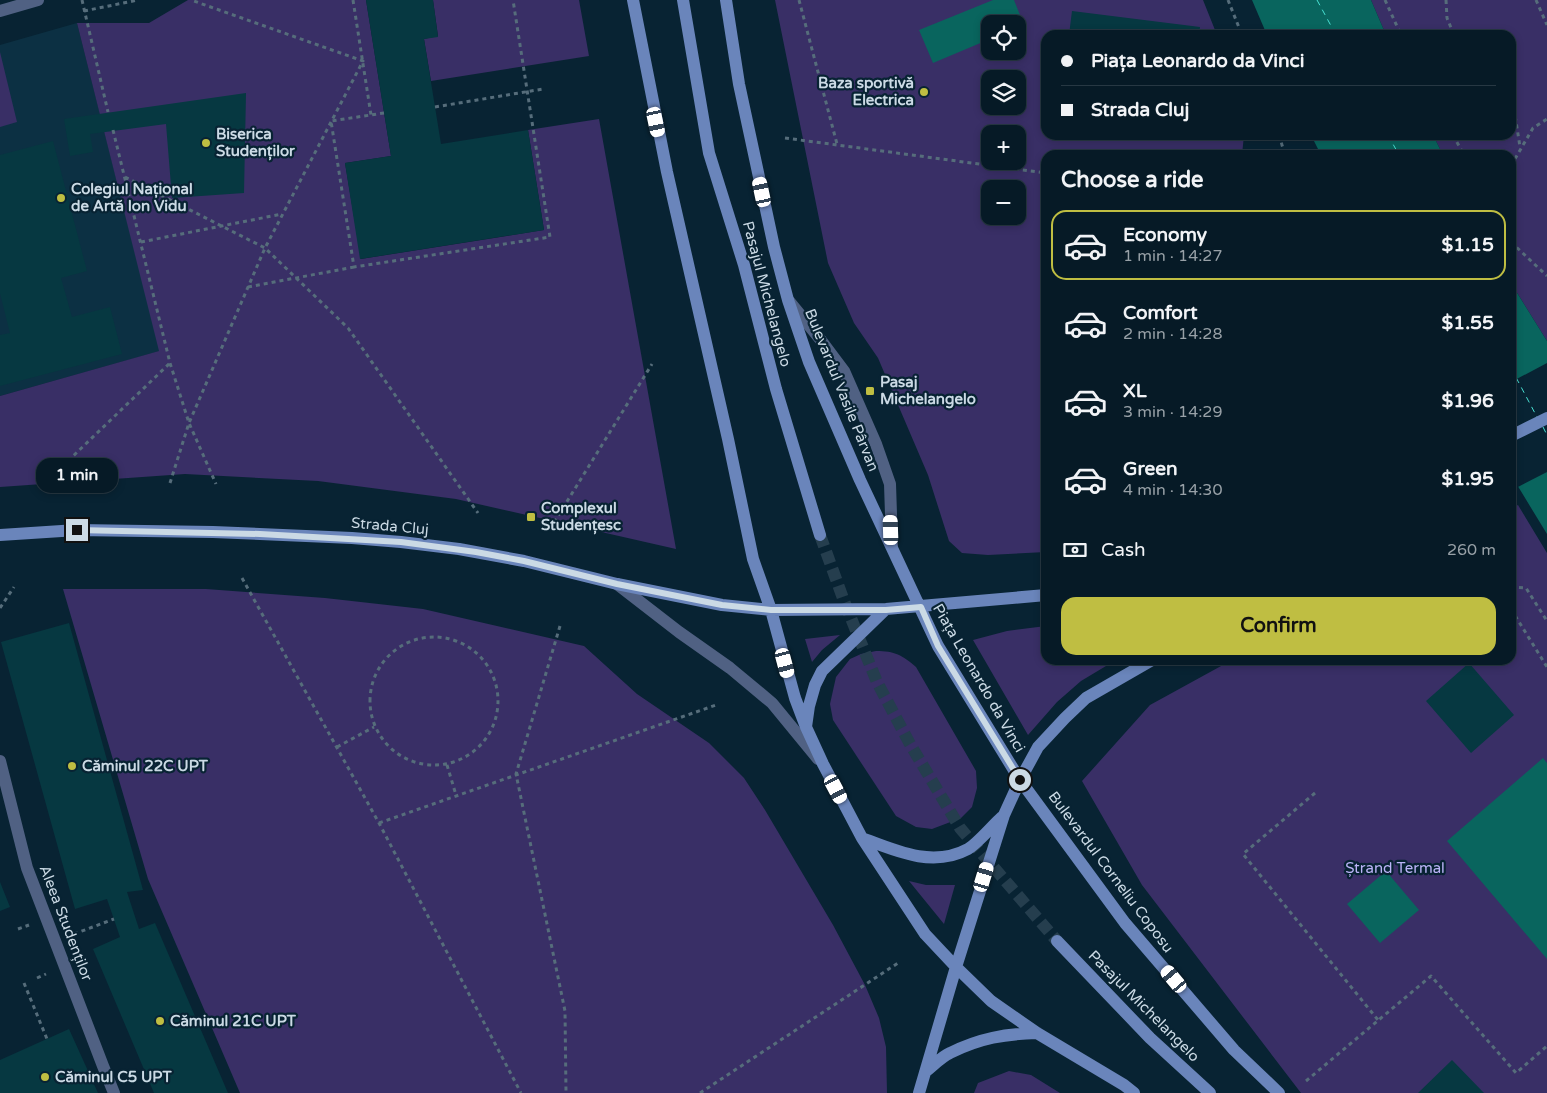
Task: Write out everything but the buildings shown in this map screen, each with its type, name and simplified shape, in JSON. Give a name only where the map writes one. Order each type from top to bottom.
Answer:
[{"type":"main road","points":[[633,0],[667,172],[726,430],[752,556],[771,610],[795,698],[806,727],[862,838],[925,934],[991,1001],[1037,1034],[1124,1085],[1134,1093]]},
{"type":"main road","name":"Pasajul Michelangelo","points":[[684,0],[709,153],[744,265],[776,389],[820,536]]},
{"type":"main road","name":"Bulevardul Vasile Pârvan","points":[[726,0],[739,84],[774,247],[788,300],[809,362],[860,480],[921,607]]},
{"type":"main road","points":[[1516,434],[1547,418]]},
{"type":"main road","name":"Strada Cluj","points":[[0,535],[77,530],[213,532],[352,538],[459,549],[524,561],[617,584],[722,605],[771,610]]},
{"type":"main road","points":[[921,607],[1041,595]]},
{"type":"main road","name":"Piața Leonardo da Vinci","points":[[771,610],[886,610],[921,607],[938,646],[1020,780]]},
{"type":"main road","points":[[806,727],[809,706],[822,670],[886,610]]},
{"type":"main road","points":[[919,1093],[1004,815],[1020,780],[1038,748],[1086,698],[1143,665]]},
{"type":"main road","name":"Bulevardul Corneliu Coposu","points":[[1020,780],[1126,923],[1234,1050],[1279,1093]]},
{"type":"main road","points":[[862,838],[918,858],[936,857],[968,849],[1004,815]]},
{"type":"main road","name":"Pasajul Michelangelo","points":[[1057,941],[1150,1038],[1210,1093]]},
{"type":"main road","points":[[925,1072],[949,1053],[976,1042],[1005,1034],[1037,1034]]},
{"type":"street","points":[[0,11],[38,0]]},
{"type":"street","points":[[788,300],[844,371],[876,444],[890,484],[892,545]]},
{"type":"street","points":[[617,584],[679,632],[730,668],[772,703],[823,764]]},
{"type":"street","name":"Aleea Studenților","points":[[0,761],[27,868],[114,1093]]},
{"type":"path","points":[[82,0],[108,112]]},
{"type":"path","points":[[84,11],[138,0]]},
{"type":"path","points":[[191,0],[363,61]]},
{"type":"path","points":[[354,0],[371,115]]},
{"type":"path","points":[[248,287],[354,267],[550,237],[512,0]]},
{"type":"path","points":[[799,0],[837,144]]},
{"type":"path","points":[[1228,0],[1240,30]]},
{"type":"path","points":[[1385,0],[1399,30]]},
{"type":"path","points":[[1446,0],[1446,18],[1452,30]]},
{"type":"path","points":[[1536,0],[1547,25]]},
{"type":"path","points":[[170,483],[190,424],[265,248],[363,61]]},
{"type":"path","points":[[435,107],[543,89]]},
{"type":"path","points":[[331,121],[384,113]]},
{"type":"path","points":[[1516,157],[1533,128],[1547,118]]},
{"type":"path","points":[[1516,120],[1521,148]]},
{"type":"path","points":[[331,121],[354,267]]},
{"type":"path","points":[[113,130],[170,363],[190,424],[216,484]]},
{"type":"path","points":[[785,138],[1041,171]]},
{"type":"path","points":[[125,177],[265,248],[348,328],[478,513]]},
{"type":"path","points":[[141,242],[283,214]]},
{"type":"path","points":[[1516,247],[1547,276]]},
{"type":"path","points":[[45,483],[170,363]]},
{"type":"path","points":[[550,529],[652,364]]},
{"type":"path","points":[[242,578],[379,823],[521,1093]]},
{"type":"path","points":[[0,608],[14,587]]},
{"type":"path","points":[[1516,587],[1526,588],[1547,620]]},
{"type":"path","points":[[1516,617],[1547,667]]},
{"type":"path","points":[[560,626],[516,774],[565,1011],[566,1093]]},
{"type":"path","points":[[438,636],[464,643],[484,660],[496,684],[498,710],[490,735],[472,754],[448,765],[418,764],[392,751],[374,727],[369,701],[374,675],[390,653],[412,640],[438,636]]},
{"type":"path","points":[[379,823],[716,705]]},
{"type":"path","points":[[337,747],[374,727]]},
{"type":"path","points":[[448,765],[456,795]]},
{"type":"path","points":[[1315,793],[1243,854],[1378,1020]]},
{"type":"path","points":[[54,940],[114,919]]},
{"type":"path","points":[[700,1093],[898,963]]},
{"type":"path","points":[[1306,1080],[1432,976],[1516,1073],[1547,1046]]},
{"type":"path","points":[[24,983],[47,1039]]},
{"type":"shaded area","points":[[993,0],[1014,0],[1020,15],[981,15],[981,43],[933,63],[919,30]]},
{"type":"shaded area","points":[[1252,0],[1371,0],[1384,30],[1265,30]]},
{"type":"shaded area","name":"Colegiul Național de Artă Ion Vidu","points":[[77,23],[160,351],[0,396],[0,45]]},
{"type":"shaded area","points":[[1314,140],[1436,140],[1440,150],[1318,150]]},
{"type":"shaded area","points":[[1516,291],[1547,341],[1547,534],[1516,483]]},
{"type":"shaded area","points":[[1543,758],[1547,763],[1547,959],[1447,841]]},
{"type":"shaded area","points":[[1386,871],[1419,910],[1380,943],[1347,904]]},
{"type":"green space","points":[[188,0],[366,0],[391,156],[345,163],[361,259],[544,230],[528,130],[599,119],[676,549],[456,499],[318,481],[185,474],[0,487],[0,396],[159,351],[77,23],[149,23]]},
{"type":"green space","points":[[433,0],[579,0],[589,56],[431,81],[424,39],[438,36]]},
{"type":"green space","points":[[775,0],[1203,0],[1215,30],[1041,30],[1041,140],[1244,140],[1242,150],[1041,150],[1041,552],[988,555],[962,553],[949,541],[928,475],[878,358],[854,323],[828,263]]},
{"type":"green space","points":[[1371,0],[1547,0],[1547,341],[1516,291],[1516,150],[1440,150],[1436,140],[1516,140],[1516,30],[1384,30]]},
{"type":"green space","points":[[0,52],[17,122],[0,127]]},
{"type":"green space","name":"Ștrand Termal","points":[[1518,505],[1547,553],[1547,1093],[1301,1093],[1142,885],[1082,781],[1150,705],[1223,665],[1516,665],[1516,506]]},
{"type":"green space","points":[[63,589],[206,589],[325,598],[423,609],[584,646],[637,694],[709,743],[744,778],[833,925],[865,985],[879,1018],[886,1047],[887,1093],[240,1093],[148,879]]},
{"type":"green space","points":[[1041,627],[1041,665],[1108,665],[1081,681],[1057,702],[1028,735],[973,640],[1007,631]]},
{"type":"green space","points":[[840,635],[822,650],[812,662],[805,639]]},
{"type":"green space","points":[[876,651],[898,654],[916,667],[976,771],[977,788],[972,807],[961,818],[932,829],[916,827],[896,816],[833,720],[830,704],[836,677],[850,659],[861,654]]},
{"type":"green space","points":[[909,881],[926,885],[955,885],[944,924]]},
{"type":"green space","points":[[1009,1071],[1031,1075],[1060,1093],[974,1093],[978,1083]]},
{"type":"pier","points":[[1547,363],[1547,472],[1516,488],[1516,379]]},
{"type":"ferry route","points":[[1317,0],[1333,30]]},
{"type":"ferry route","points":[[1391,140],[1396,150]]},
{"type":"ferry route","points":[[1516,377],[1537,417]]},
{"type":"ferry route","points":[[1543,427],[1547,435]]},
{"type":"tunnel","points":[[820,535],[877,682],[910,744],[960,828],[1057,941]]},
{"type":"place","name":"Baza sportivă Electrica","points":[[924,92]]},
{"type":"place","name":"Biserica Studenților","points":[[206,143]]},
{"type":"place","name":"Colegiul Național de Artă Ion Vidu","points":[[61,198]]},
{"type":"place","name":"Pasaj Michelangelo","points":[[870,391]]},
{"type":"place","name":"Complexul Studențesc","points":[[531,517]]},
{"type":"place","name":"Căminul 22C UPT","points":[[72,766]]},
{"type":"place","name":"Căminul 21C UPT","points":[[160,1021]]},
{"type":"place","name":"Căminul C5 UPT","points":[[45,1077]]},
{"type":"route","points":[[77,530],[213,532],[401,542],[459,549],[524,561],[617,584],[722,605],[771,610],[886,610],[921,607],[938,646],[1020,780]]}]
